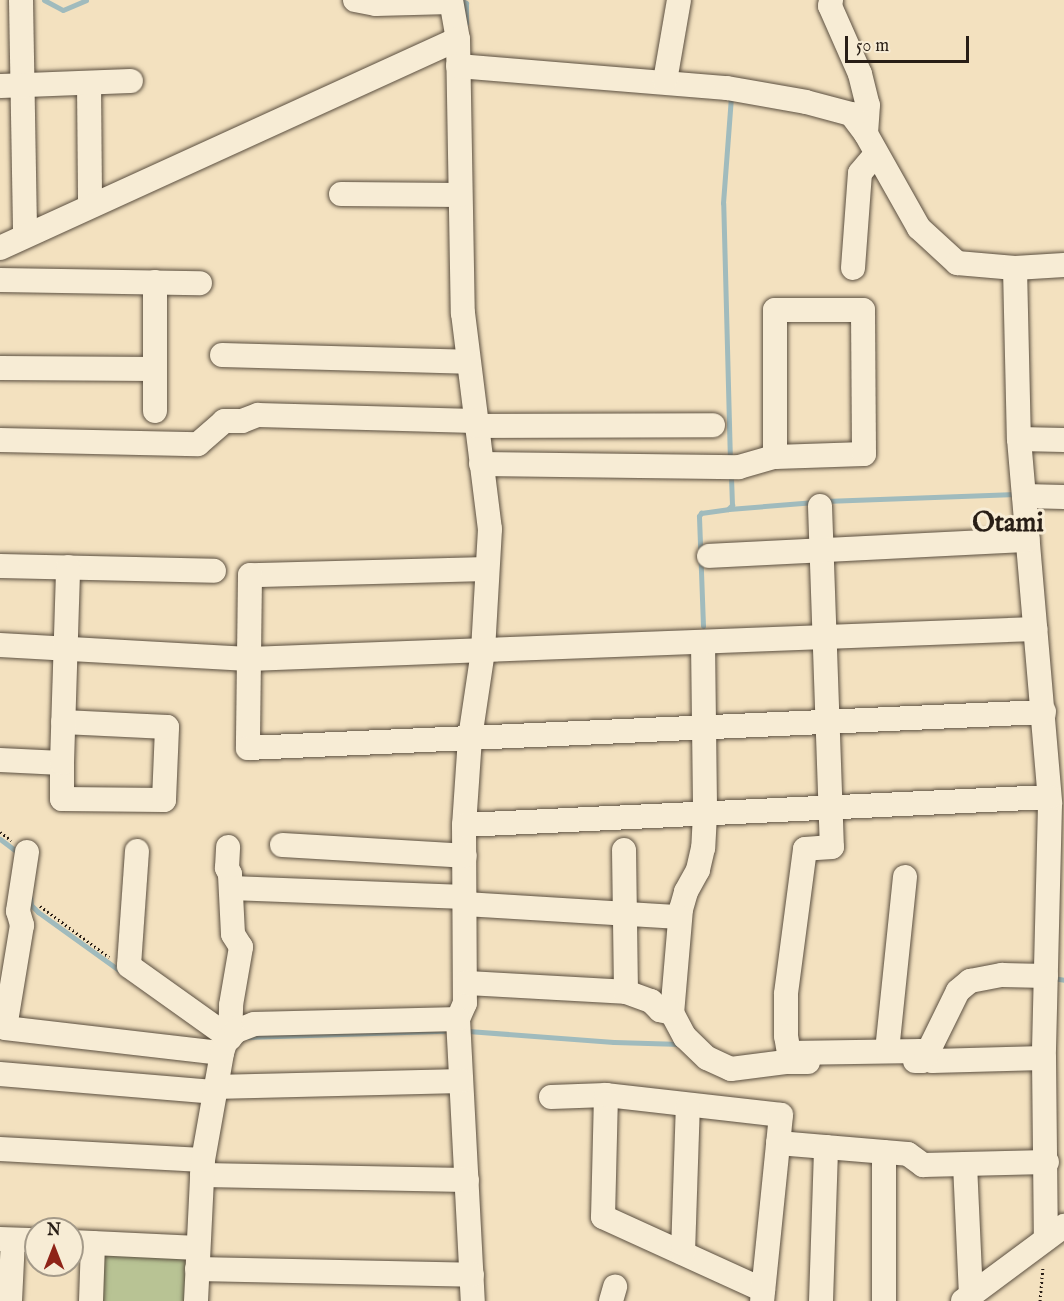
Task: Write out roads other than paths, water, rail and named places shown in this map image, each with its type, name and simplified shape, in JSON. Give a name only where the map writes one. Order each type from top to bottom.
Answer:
[{"type":"street","points":[[21,0],[10,86],[25,235]]},
{"type":"street","points":[[354,0],[376,4],[451,1],[458,39],[463,313],[467,362],[490,529],[483,651],[470,738],[464,825],[466,983],[465,1003],[458,1019],[473,1301]]},
{"type":"street","points":[[666,77],[679,0]]},
{"type":"street","points":[[831,0],[830,6],[860,74],[868,105],[871,144],[860,173],[854,268]]},
{"type":"street","points":[[0,248],[458,39]]},
{"type":"street","points":[[458,66],[666,77],[806,102],[851,114],[871,144],[919,228],[957,263],[1015,268],[1064,265]]},
{"type":"street","points":[[10,86],[131,81]]},
{"type":"street","points":[[89,83],[90,206]]},
{"type":"street","points":[[341,194],[460,195]]},
{"type":"street","points":[[967,1298],[1055,1232],[1047,1162],[1044,1058],[1054,801],[1035,629],[1019,439],[1015,268]]},
{"type":"street","points":[[0,280],[200,283]]},
{"type":"street","points":[[155,282],[155,411]]},
{"type":"street","points":[[481,464],[730,467],[775,457],[864,454],[863,309],[776,310],[775,457]]},
{"type":"street","points":[[222,355],[467,362]]},
{"type":"street","points":[[0,368],[155,369]]},
{"type":"street","points":[[0,440],[198,444],[224,421],[242,421],[258,415],[476,424],[713,424]]},
{"type":"street","points":[[1019,439],[1064,440]]},
{"type":"street","points":[[1024,496],[1064,497]]},
{"type":"street","points":[[820,506],[832,847],[805,849],[786,994],[786,1036],[789,1053],[921,1051],[932,1061],[1044,1058]]},
{"type":"street","points":[[709,556],[1028,540]]},
{"type":"street","points":[[0,566],[214,571]]},
{"type":"street","points":[[63,722],[167,727],[164,800],[62,799],[63,722],[68,567]]},
{"type":"street","points":[[487,569],[250,575],[248,748],[1044,712]]},
{"type":"street","points":[[0,645],[249,659],[1035,629]]},
{"type":"street","points":[[703,642],[702,727],[705,814],[698,870],[686,892],[680,917],[672,1013],[685,1037],[707,1058],[731,1070],[786,1062],[922,1061],[958,991],[970,981],[1002,975],[1046,976]]},
{"type":"street","points":[[0,760],[62,763]]},
{"type":"street","points":[[464,825],[831,808],[1054,801]]},
{"type":"street","points":[[282,845],[465,855]]},
{"type":"street","points":[[196,1301],[202,1167],[214,1090],[226,1046],[241,947],[232,934],[231,888],[227,868],[228,847]]},
{"type":"street","points":[[137,850],[129,966],[226,1046]]},
{"type":"street","points":[[624,850],[626,992]]},
{"type":"street","points":[[26,856],[18,911],[22,925],[5,1028],[226,1046]]},
{"type":"street","points":[[887,1051],[905,877]]},
{"type":"street","points":[[231,888],[465,901],[680,917]]},
{"type":"street","points":[[466,983],[626,992],[651,1001],[660,1010],[672,1013]]},
{"type":"street","points":[[226,1046],[236,1031],[254,1024],[458,1019]]},
{"type":"street","points":[[0,1074],[214,1090],[461,1081]]},
{"type":"street","points":[[551,1097],[606,1095],[781,1115],[763,1295],[683,1253],[603,1217],[606,1095]]},
{"type":"street","points":[[683,1253],[688,1105]]},
{"type":"street","points":[[778,1143],[908,1154],[922,1165],[1047,1162]]},
{"type":"street","points":[[821,1301],[826,1147]]},
{"type":"street","points":[[0,1149],[202,1167],[467,1180]]},
{"type":"street","points":[[884,1152],[884,1301]]},
{"type":"street","points":[[965,1164],[967,1298]]},
{"type":"street","points":[[10,1301],[16,1240]]},
{"type":"street","points":[[84,1242],[198,1258],[471,1275]]},
{"type":"street","points":[[84,1249],[91,1301]]},
{"type":"waterway","points":[[44,0],[63,10],[86,0]]},
{"type":"waterway","points":[[461,0],[466,3],[466,23]]},
{"type":"waterway","points":[[730,462],[723,203],[731,96]]},
{"type":"waterway","points":[[703,626],[699,516],[701,513],[728,509],[732,505],[731,474]]},
{"type":"waterway","points":[[825,501],[1016,494]]},
{"type":"waterway","points":[[729,509],[815,502]]},
{"type":"waterway","points":[[0,839],[20,854]]},
{"type":"waterway","points":[[30,897],[31,905],[38,912],[123,973]]},
{"type":"waterway","points":[[1053,978],[1064,980]]},
{"type":"waterway","points":[[248,1037],[444,1031]]},
{"type":"waterway","points":[[468,1031],[614,1042],[681,1044]]},
{"type":"district","name":"Otami","points":[[1008,525]]}]
